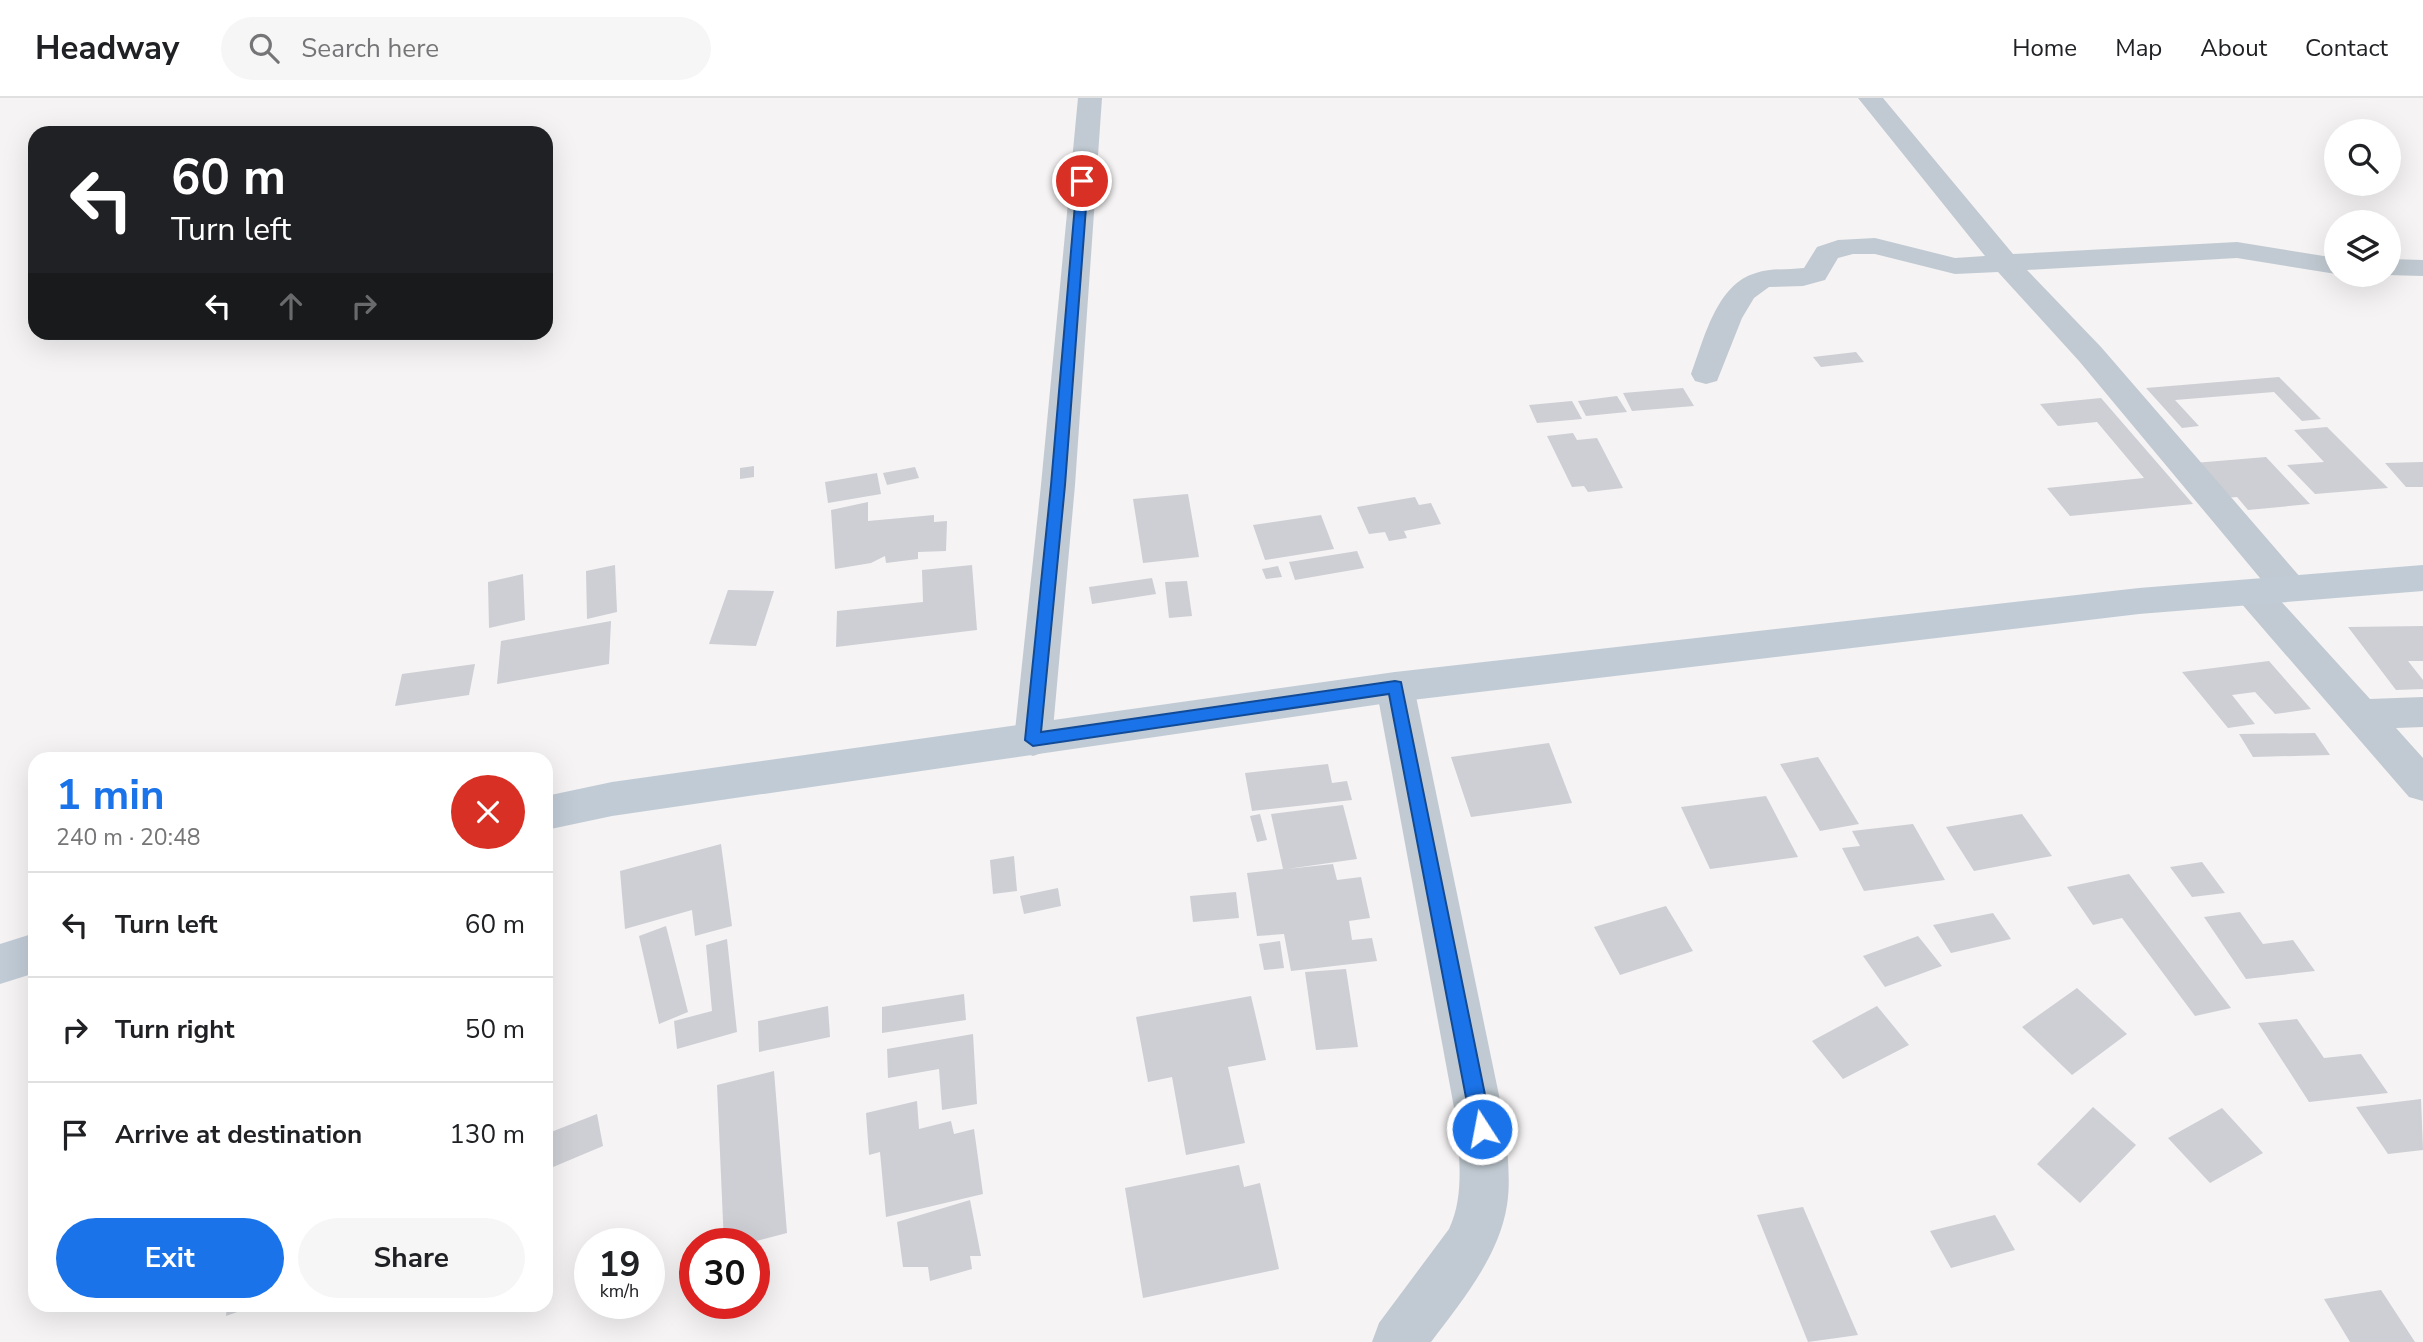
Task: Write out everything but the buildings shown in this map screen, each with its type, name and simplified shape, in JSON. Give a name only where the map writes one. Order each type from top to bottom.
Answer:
[{"type":"street","points":[[1033,740],[1058,485],[1090,98]]},
{"type":"street","points":[[1870,98],[2006,262],[2090,354],[2271,590],[2362,714],[2423,785]]},
{"type":"street","points":[[1706,374],[1735,303],[1745,288],[1765,279],[1797,279],[1815,274],[1827,253],[1838,248],[1875,246],[1955,266],[2237,250],[2324,264]]},
{"type":"street","points":[[2401,267],[2423,268]]},
{"type":"street","points":[[553,812],[612,799],[1395,687],[2139,601],[2423,579]]},
{"type":"street","points":[[1395,687],[1482,1129],[1485,1183],[1480,1216],[1469,1243],[1398,1342]]},
{"type":"street","points":[[2362,714],[2423,712]]},
{"type":"route","points":[[1082,181],[1058,485],[1033,740],[1395,687],[1482,1129]]}]
